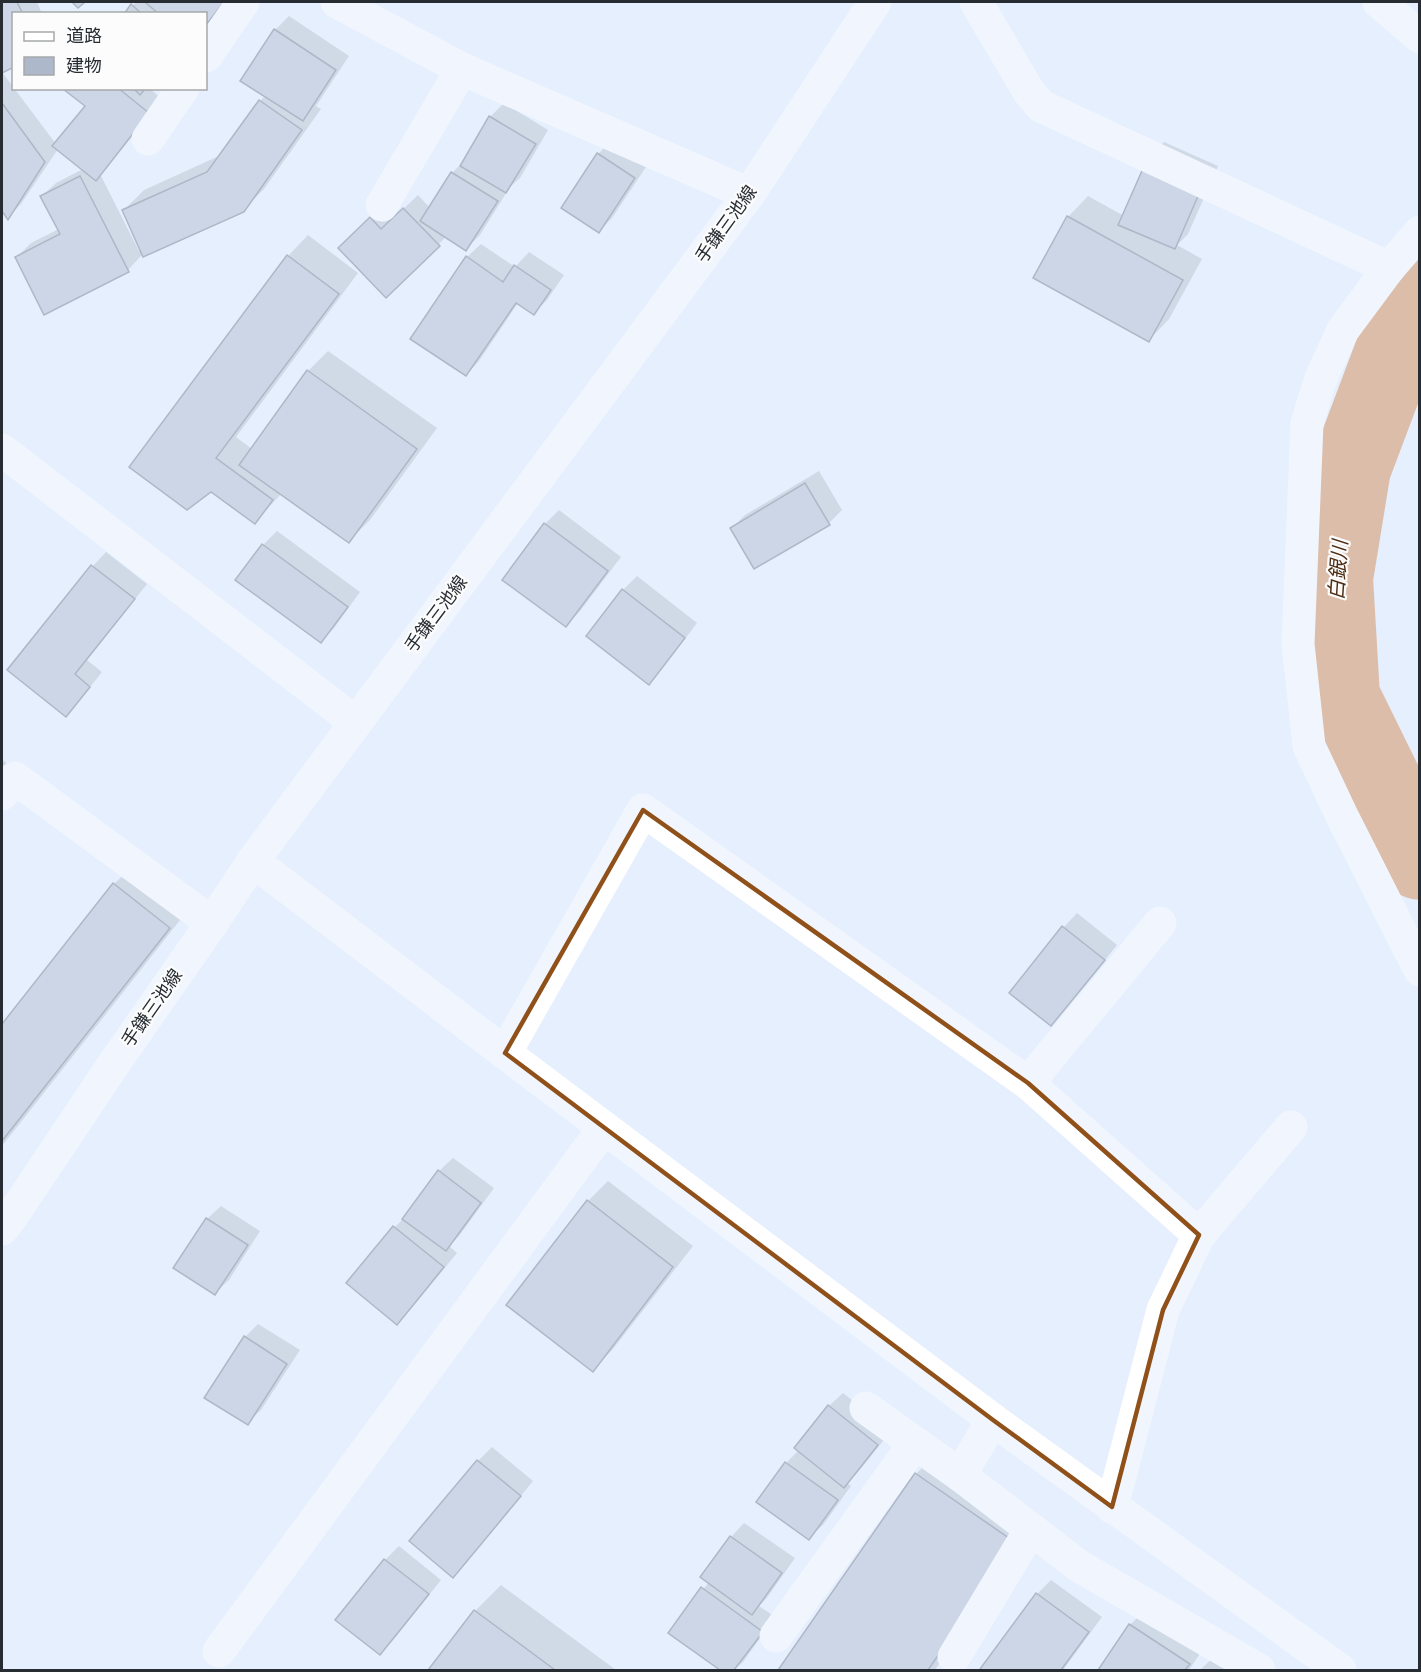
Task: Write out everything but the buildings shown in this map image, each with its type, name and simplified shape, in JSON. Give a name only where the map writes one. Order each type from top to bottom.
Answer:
[{"type":"street","points":[[207,55],[243,2]]},
{"type":"street","points":[[337,2],[462,69],[749,194]]},
{"type":"street","name":"手鎌三池線","points":[[2,1229],[253,861],[749,194],[874,2]]},
{"type":"street","points":[[976,2],[1029,93],[1041,106],[1389,268]]},
{"type":"street","points":[[1379,2],[1419,37]]},
{"type":"street","points":[[382,205],[462,69]]},
{"type":"street","points":[[148,139],[182,90]]},
{"type":"street","points":[[1419,232],[1343,330],[1321,378],[1307,423],[1298,644],[1309,746],[1419,970]]},
{"type":"street","points":[[2,450],[355,722]]},
{"type":"street","points":[[6,780],[212,923]]},
{"type":"street","points":[[505,1053],[643,810],[1028,1083],[1199,1235]]},
{"type":"street","points":[[253,861],[993,1420],[1340,1671]]},
{"type":"street","points":[[1028,1083],[1160,923]]},
{"type":"street","points":[[1112,1508],[1162,1310],[1199,1235],[1291,1127]]},
{"type":"street","points":[[219,1651],[604,1128]]},
{"type":"street","points":[[866,1408],[960,1475],[1079,1566],[1259,1671]]},
{"type":"street","points":[[960,1475],[993,1420]]},
{"type":"street","points":[[777,1636],[915,1443]]},
{"type":"street","points":[[954,1657],[1031,1529]]},
{"type":"highlighted area","points":[[643,810],[1028,1083],[1199,1235],[1163,1310],[1112,1507],[993,1420],[505,1053]]},
{"type":"waterway","name":"白銀川","points":[[1420,274],[1392,359],[1351,468],[1333,578],[1340,697],[1420,860]]}]
